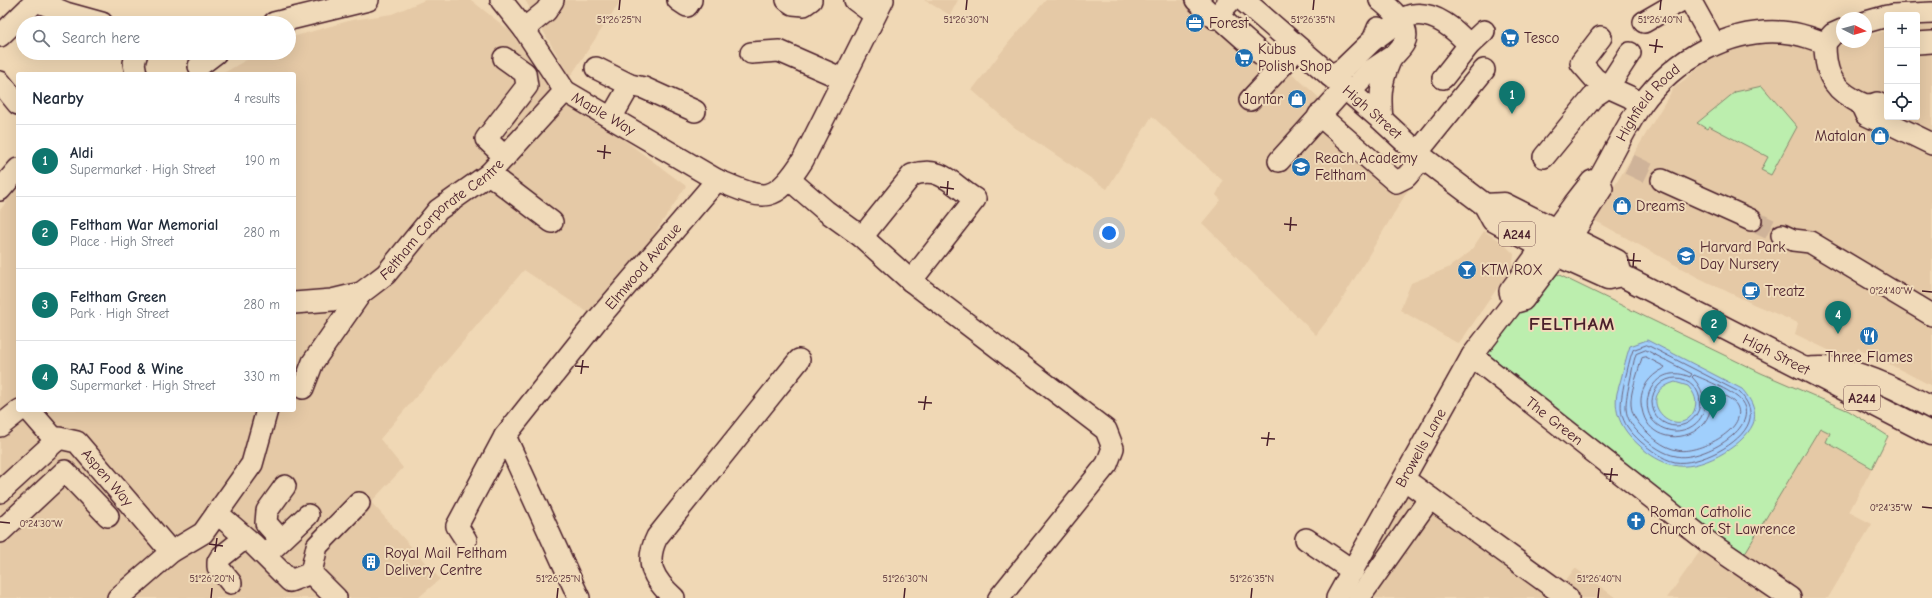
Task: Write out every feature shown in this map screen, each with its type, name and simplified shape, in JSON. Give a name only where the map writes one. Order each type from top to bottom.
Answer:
[{"type":"main road","name":"High Street","points":[[1243,0],[1382,120],[1420,156],[1485,205],[1504,204],[1556,242],[1617,261],[1621,275],[1932,434]]},
{"type":"street","points":[[19,16],[35,0],[75,16]]},
{"type":"street","points":[[296,18],[368,0]]},
{"type":"street","name":"Maple Way","points":[[502,0],[524,29],[565,91],[717,180]]},
{"type":"street","points":[[524,29],[546,11],[553,0]]},
{"type":"street","points":[[678,0],[687,6],[691,0]]},
{"type":"street","points":[[787,0],[793,4],[804,5],[811,0]]},
{"type":"street","points":[[717,180],[755,196],[770,195],[790,180],[803,160],[879,7],[855,0]]},
{"type":"street","points":[[1196,0],[1215,18],[1231,0]]},
{"type":"street","points":[[1380,0],[1393,11],[1404,30],[1398,50],[1380,89],[1382,120]]},
{"type":"street","points":[[1373,40],[1379,20],[1380,0]]},
{"type":"street","points":[[1644,22],[1682,0]]},
{"type":"street","points":[[1690,0],[1714,43]]},
{"type":"street","points":[[1895,0],[1895,12]]},
{"type":"street","points":[[1920,14],[1932,13]]},
{"type":"street","points":[[1217,15],[1278,69]]},
{"type":"street","points":[[1342,85],[1343,69],[1373,40],[1400,21],[1412,15],[1424,15],[1442,22],[1460,35],[1477,38],[1443,78]]},
{"type":"street","points":[[1872,20],[1884,17]]},
{"type":"street","points":[[0,36],[16,20]]},
{"type":"street","points":[[1279,161],[1319,115],[1342,85],[1370,71],[1423,30],[1434,24],[1442,22]]},
{"type":"street","name":"Highfield Road","points":[[1556,242],[1602,188],[1599,179],[1621,160],[1641,105],[1661,81],[1684,62],[1714,43],[1745,35],[1775,32],[1791,33],[1825,43]]},
{"type":"street","points":[[1836,33],[1825,43],[1825,60],[1834,84],[1841,92],[1877,110],[1925,140]]},
{"type":"street","points":[[1601,37],[1581,63],[1595,79],[1608,87],[1630,96],[1641,105]]},
{"type":"street","points":[[1920,43],[1932,42]]},
{"type":"street","points":[[1250,100],[1298,48]]},
{"type":"street","points":[[751,53],[779,51],[843,79]]},
{"type":"street","points":[[1544,157],[1593,98],[1608,87],[1630,54]]},
{"type":"street","points":[[504,58],[525,73],[527,86],[486,139],[505,157]]},
{"type":"street","points":[[596,68],[630,85],[644,88],[695,111]]},
{"type":"street","points":[[1319,115],[1396,182],[1406,177],[1484,70]]},
{"type":"street","points":[[0,82],[16,102]]},
{"type":"street","points":[[611,118],[630,85]]},
{"type":"street","name":"Feltham Corporate Centre","points":[[296,303],[332,300],[361,293],[386,274],[438,210],[490,174],[565,91]]},
{"type":"street","points":[[1914,120],[1925,140]]},
{"type":"street","points":[[0,190],[16,171]]},
{"type":"street","points":[[862,237],[912,175],[922,172],[933,172],[943,175],[975,199],[911,281]]},
{"type":"street","points":[[490,174],[552,222]]},
{"type":"street","name":"Elmwood Avenue","points":[[466,540],[457,526],[505,436],[598,319],[717,180]]},
{"type":"street","points":[[790,180],[826,211],[862,237],[911,281],[1106,430],[1113,448],[1108,464],[999,598]]},
{"type":"street","points":[[1662,180],[1750,220]]},
{"type":"street","points":[[1782,235],[1793,240],[1810,242],[1932,315]]},
{"type":"street","name":"Browells Lane","points":[[1337,598],[1472,356],[1513,303],[1523,300],[1556,242]]},
{"type":"street","points":[[303,388],[313,362],[361,293]]},
{"type":"street","name":"The Green","points":[[1472,356],[1636,487],[1708,542],[1790,598]]},
{"type":"street","points":[[674,598],[654,575],[650,563],[651,549],[657,536],[799,360]]},
{"type":"street","points":[[1802,368],[1838,368],[1860,374],[1909,395],[1932,408]]},
{"type":"street","points":[[0,426],[18,412]]},
{"type":"street","points":[[0,492],[56,441],[31,412]]},
{"type":"street","points":[[118,598],[171,552],[203,532],[252,464],[266,412]]},
{"type":"street","points":[[505,436],[579,598]]},
{"type":"street","name":"Aspen Way","points":[[56,441],[59,438],[77,442],[171,552]]},
{"type":"street","points":[[0,532],[65,471],[108,516]]},
{"type":"street","points":[[1404,479],[1568,598]]},
{"type":"street","points":[[281,540],[266,522],[267,511],[285,486]]},
{"type":"street","points":[[1359,598],[1430,498]]},
{"type":"street","points":[[311,573],[317,546],[359,503]]},
{"type":"street","points":[[217,513],[290,581],[311,573]]},
{"type":"street","points":[[264,556],[308,515]]},
{"type":"street","points":[[231,583],[218,567],[218,562],[221,557],[245,538]]},
{"type":"street","points":[[1306,539],[1353,571]]},
{"type":"street","points":[[311,573],[336,598]]},
{"type":"shaded area","points":[[425,0],[471,0],[510,31],[548,85],[556,93],[608,128],[686,186],[598,319],[524,270],[380,439],[403,468],[371,502],[440,579],[418,598],[0,598],[0,210],[16,190],[16,412],[296,412],[296,72],[225,72],[246,60],[296,60],[296,36],[352,20],[392,14]]},
{"type":"shaded area","points":[[525,0],[621,0],[570,77]]},
{"type":"shaded area","points":[[924,0],[958,0],[950,15]]},
{"type":"shaded area","name":"Reach Academy Feltham","points":[[1046,0],[1210,0],[1413,182],[1336,309],[1316,335],[1202,223],[1221,200],[1216,195],[1223,181],[1152,116],[1107,189],[1014,127],[972,90],[1010,41]]},
{"type":"shaded area","points":[[1932,25],[1932,386],[1858,348],[1851,361],[1795,334],[1798,323],[1753,304],[1697,277],[1594,220],[1673,89],[1711,58],[1743,45],[1777,41],[1796,46],[1836,46],[1836,48],[1872,48],[1872,34],[1884,32],[1884,120],[1920,120],[1920,27]]},
{"type":"shaded area","points":[[1484,231],[1502,242],[1514,254],[1513,265],[1459,344],[1400,310],[1411,283],[1448,268],[1470,252]]},
{"type":"shaded area","points":[[1820,427],[1831,433],[1827,442],[1872,468],[1849,512],[1872,524],[1828,598],[1667,598],[1703,547],[1715,535],[1745,552]]},
{"type":"shaded area","points":[[1418,478],[1563,584],[1575,568],[1616,598],[1350,598]]},
{"type":"green space","points":[[1762,86],[1797,127],[1771,175],[1761,170],[1768,157],[1709,126],[1707,129],[1697,123],[1735,92]]},
{"type":"green space","points":[[1551,271],[1761,373],[1849,411],[1888,436],[1872,468],[1826,442],[1830,433],[1820,428],[1745,553],[1715,535],[1483,357]]},
{"type":"water","points":[[1647,340],[1742,389],[1748,396],[1755,414],[1753,424],[1748,433],[1730,449],[1719,456],[1695,465],[1673,465],[1655,458],[1634,441],[1618,416],[1616,401],[1617,393],[1630,346]],"holes":[[[1675,382],[1688,386],[1695,398],[1696,404],[1694,411],[1687,420],[1678,422],[1669,420],[1661,414],[1657,406],[1656,397],[1662,389]]]},
{"type":"tunnel","points":[[1629,164],[1662,180]]},
{"type":"tunnel","points":[[1751,220],[1782,235]]},
{"type":"place","name":"Forest","points":[[1195,23]]},
{"type":"place","name":"Tesco","points":[[1510,38]]},
{"type":"place","name":"Kubus Polish Shop","points":[[1244,58]]},
{"type":"place","name":"Jantar","points":[[1297,99]]},
{"type":"place","name":"Aldi","points":[[1512,114]]},
{"type":"place","name":"Matalan","points":[[1880,136]]},
{"type":"place","name":"Reach Academy Feltham","points":[[1301,167]]},
{"type":"place","name":"Dreams","points":[[1622,206]]},
{"type":"place","name":"Harvard Park Day Nursery","points":[[1686,256]]},
{"type":"place","name":"KTM ROX","points":[[1467,270]]},
{"type":"place","name":"Treatz","points":[[1751,291]]},
{"type":"place","name":"RAJ Food & Wine","points":[[1838,334]]},
{"type":"place","name":"Three Flames","points":[[1869,336]]},
{"type":"place","name":"Feltham War Memorial","points":[[1714,343]]},
{"type":"place","name":"Feltham Green","points":[[1713,419]]},
{"type":"place","name":"Roman Catholic Church of St Lawrence","points":[[1636,521]]},
{"type":"place","name":"Royal Mail Feltham Delivery Centre","points":[[371,562]]},
{"type":"district","name":"FELTHAM","points":[[1572,324]]}]
